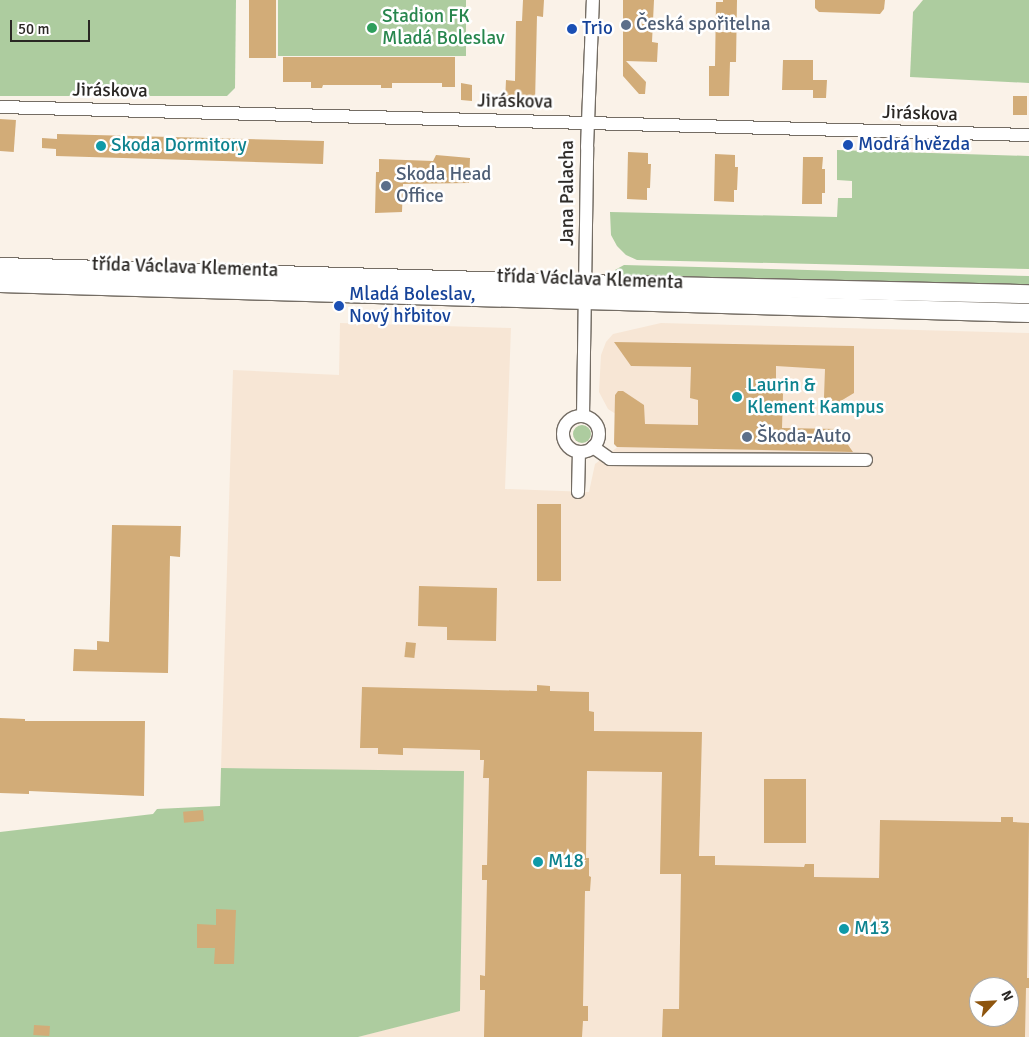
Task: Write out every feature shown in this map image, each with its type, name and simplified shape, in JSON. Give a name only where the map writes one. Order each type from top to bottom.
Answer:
[{"type":"street","name":"Jana Palacha","points":[[583,416],[587,123],[593,0]]},
{"type":"street","name":"Jiráskova","points":[[0,107],[1029,135]]},
{"type":"street","name":"třída Václava Klementa","points":[[0,267],[1029,313]]},
{"type":"street","name":"třída Václava Klementa","points":[[0,283],[586,292],[1029,294]]},
{"type":"street","points":[[583,416],[593,421],[598,430],[597,441],[594,447],[579,452],[569,447],[563,433],[568,422],[583,416]]},
{"type":"street","points":[[594,447],[610,459],[866,460]]},
{"type":"street","points":[[578,492],[579,452]]},
{"type":"shaded area","points":[[340,323],[511,328],[505,489],[589,492],[595,464],[623,443],[622,418],[608,409],[599,392],[601,355],[606,342],[613,334],[661,323],[1029,333],[1029,1037],[358,1037],[460,1010],[324,770],[221,768],[233,370],[339,375]]},
{"type":"green space","points":[[0,0],[236,0],[235,88],[227,96],[0,96]]},
{"type":"green space","name":"Stadion FK Mladá Boleslav","points":[[278,0],[466,0],[466,56],[278,56]]},
{"type":"green space","points":[[923,0],[1029,0],[1029,83],[910,77],[913,12]]},
{"type":"green space","points":[[837,150],[1029,156],[1029,269],[637,260],[626,255],[617,246],[611,235],[610,212],[837,217],[838,198],[852,198],[852,181],[837,180]]},
{"type":"green space","points":[[624,265],[1029,276],[1029,290],[615,278],[615,270]]},
{"type":"green space","points":[[582,425],[588,428],[591,434],[588,440],[582,443],[576,440],[573,434],[576,428]]},
{"type":"green space","points":[[221,768],[464,771],[460,1011],[358,1037],[0,1037],[0,832],[153,814],[157,809],[220,806]]},
{"type":"building","points":[[249,0],[276,0],[276,58],[249,58]]},
{"type":"building","points":[[523,0],[544,0],[543,17],[537,16],[535,103],[505,102],[506,80],[515,81],[516,21],[522,21]]},
{"type":"building","points":[[623,0],[654,0],[652,42],[658,43],[657,62],[626,61],[646,82],[645,94],[639,94],[623,76]]},
{"type":"building","points":[[723,0],[737,0],[736,62],[730,62],[729,96],[709,96],[709,66],[715,66],[716,2],[723,2]]},
{"type":"building","points":[[815,0],[885,0],[884,9],[880,14],[819,12],[815,8]]},
{"type":"building","points":[[283,57],[455,57],[455,87],[442,87],[442,83],[392,83],[392,88],[381,88],[381,85],[323,85],[322,88],[311,88],[311,82],[283,82]]},
{"type":"building","points":[[783,60],[813,60],[813,80],[827,80],[826,98],[813,98],[813,90],[782,90]]},
{"type":"building","points":[[461,83],[472,85],[472,101],[461,100]]},
{"type":"building","points":[[1013,96],[1027,96],[1027,115],[1013,115]]},
{"type":"building","points":[[0,119],[16,120],[14,152],[0,151]]},
{"type":"building","points":[[57,134],[324,141],[323,164],[56,156],[56,149],[42,148],[42,138],[57,139]]},
{"type":"building","points":[[628,152],[648,153],[648,164],[651,164],[650,188],[647,188],[647,200],[627,199]]},
{"type":"building","points":[[715,154],[735,155],[735,167],[738,167],[737,190],[734,190],[734,202],[714,201]]},
{"type":"building","name":"Skoda Head Office","points":[[436,155],[470,158],[469,183],[403,184],[402,212],[375,213],[376,172],[379,172],[379,159],[433,161]]},
{"type":"building","points":[[803,157],[823,157],[822,169],[825,169],[825,193],[822,193],[822,204],[802,204]]},
{"type":"building","name":"Laurin & Klement Kampus","points":[[614,342],[854,346],[854,393],[834,405],[826,401],[824,397],[825,369],[776,366],[776,387],[783,394],[782,428],[837,429],[853,452],[617,447],[614,444],[615,395],[618,391],[623,391],[644,405],[645,424],[698,425],[698,400],[690,398],[691,367],[631,366]]},
{"type":"building","points":[[537,504],[561,504],[561,581],[537,581]]},
{"type":"building","points":[[112,525],[181,526],[180,557],[170,556],[168,673],[73,671],[74,649],[97,650],[97,641],[109,642]]},
{"type":"building","points":[[419,586],[497,588],[496,641],[447,640],[447,627],[418,626]]},
{"type":"building","points":[[406,642],[416,643],[414,658],[404,657]]},
{"type":"building","points":[[537,685],[550,686],[550,691],[589,692],[589,711],[594,712],[594,731],[702,732],[699,856],[715,856],[715,865],[804,867],[805,864],[814,864],[814,877],[879,878],[880,820],[1001,822],[1001,817],[1013,817],[1013,822],[1029,823],[1027,978],[1029,978],[1029,988],[1026,988],[1025,1037],[662,1037],[663,1009],[679,1009],[681,874],[660,874],[662,772],[587,771],[586,858],[589,858],[589,876],[591,877],[590,891],[585,891],[583,1006],[588,1006],[588,1021],[583,1021],[582,1037],[484,1037],[485,990],[480,990],[480,975],[485,976],[487,880],[482,880],[482,865],[487,865],[489,778],[483,778],[484,760],[480,760],[480,750],[403,748],[403,755],[378,754],[378,748],[360,748],[362,687],[537,691]]},
{"type":"building","points":[[0,718],[25,719],[25,721],[145,721],[144,796],[29,791],[29,794],[0,793]]},
{"type":"building","points":[[764,779],[806,779],[806,843],[764,843]]},
{"type":"building","points":[[203,810],[204,821],[184,823],[183,812]]},
{"type":"building","points":[[216,909],[236,910],[234,964],[214,964],[215,948],[197,948],[197,924],[216,925]]},
{"type":"building","points":[[34,1025],[50,1026],[49,1036],[33,1035]]},
{"type":"place","name":"Česká spořitelna","points":[[626,25]]},
{"type":"place","name":"Stadion FK Mladá Boleslav","points":[[372,28]]},
{"type":"place","name":"Trio","points":[[572,29]]},
{"type":"place","name":"Modrá hvězda","points":[[848,145]]},
{"type":"place","name":"Skoda Dormitory","points":[[101,146]]},
{"type":"place","name":"Skoda Head Office","points":[[386,186]]},
{"type":"place","name":"Mladá Boleslav, Nový hřbitov","points":[[339,306]]},
{"type":"place","name":"Laurin & Klement Kampus","points":[[737,397]]},
{"type":"place","name":"Škoda-Auto","points":[[747,437]]},
{"type":"place","name":"M18","points":[[538,862]]},
{"type":"place","name":"M13","points":[[844,929]]}]
